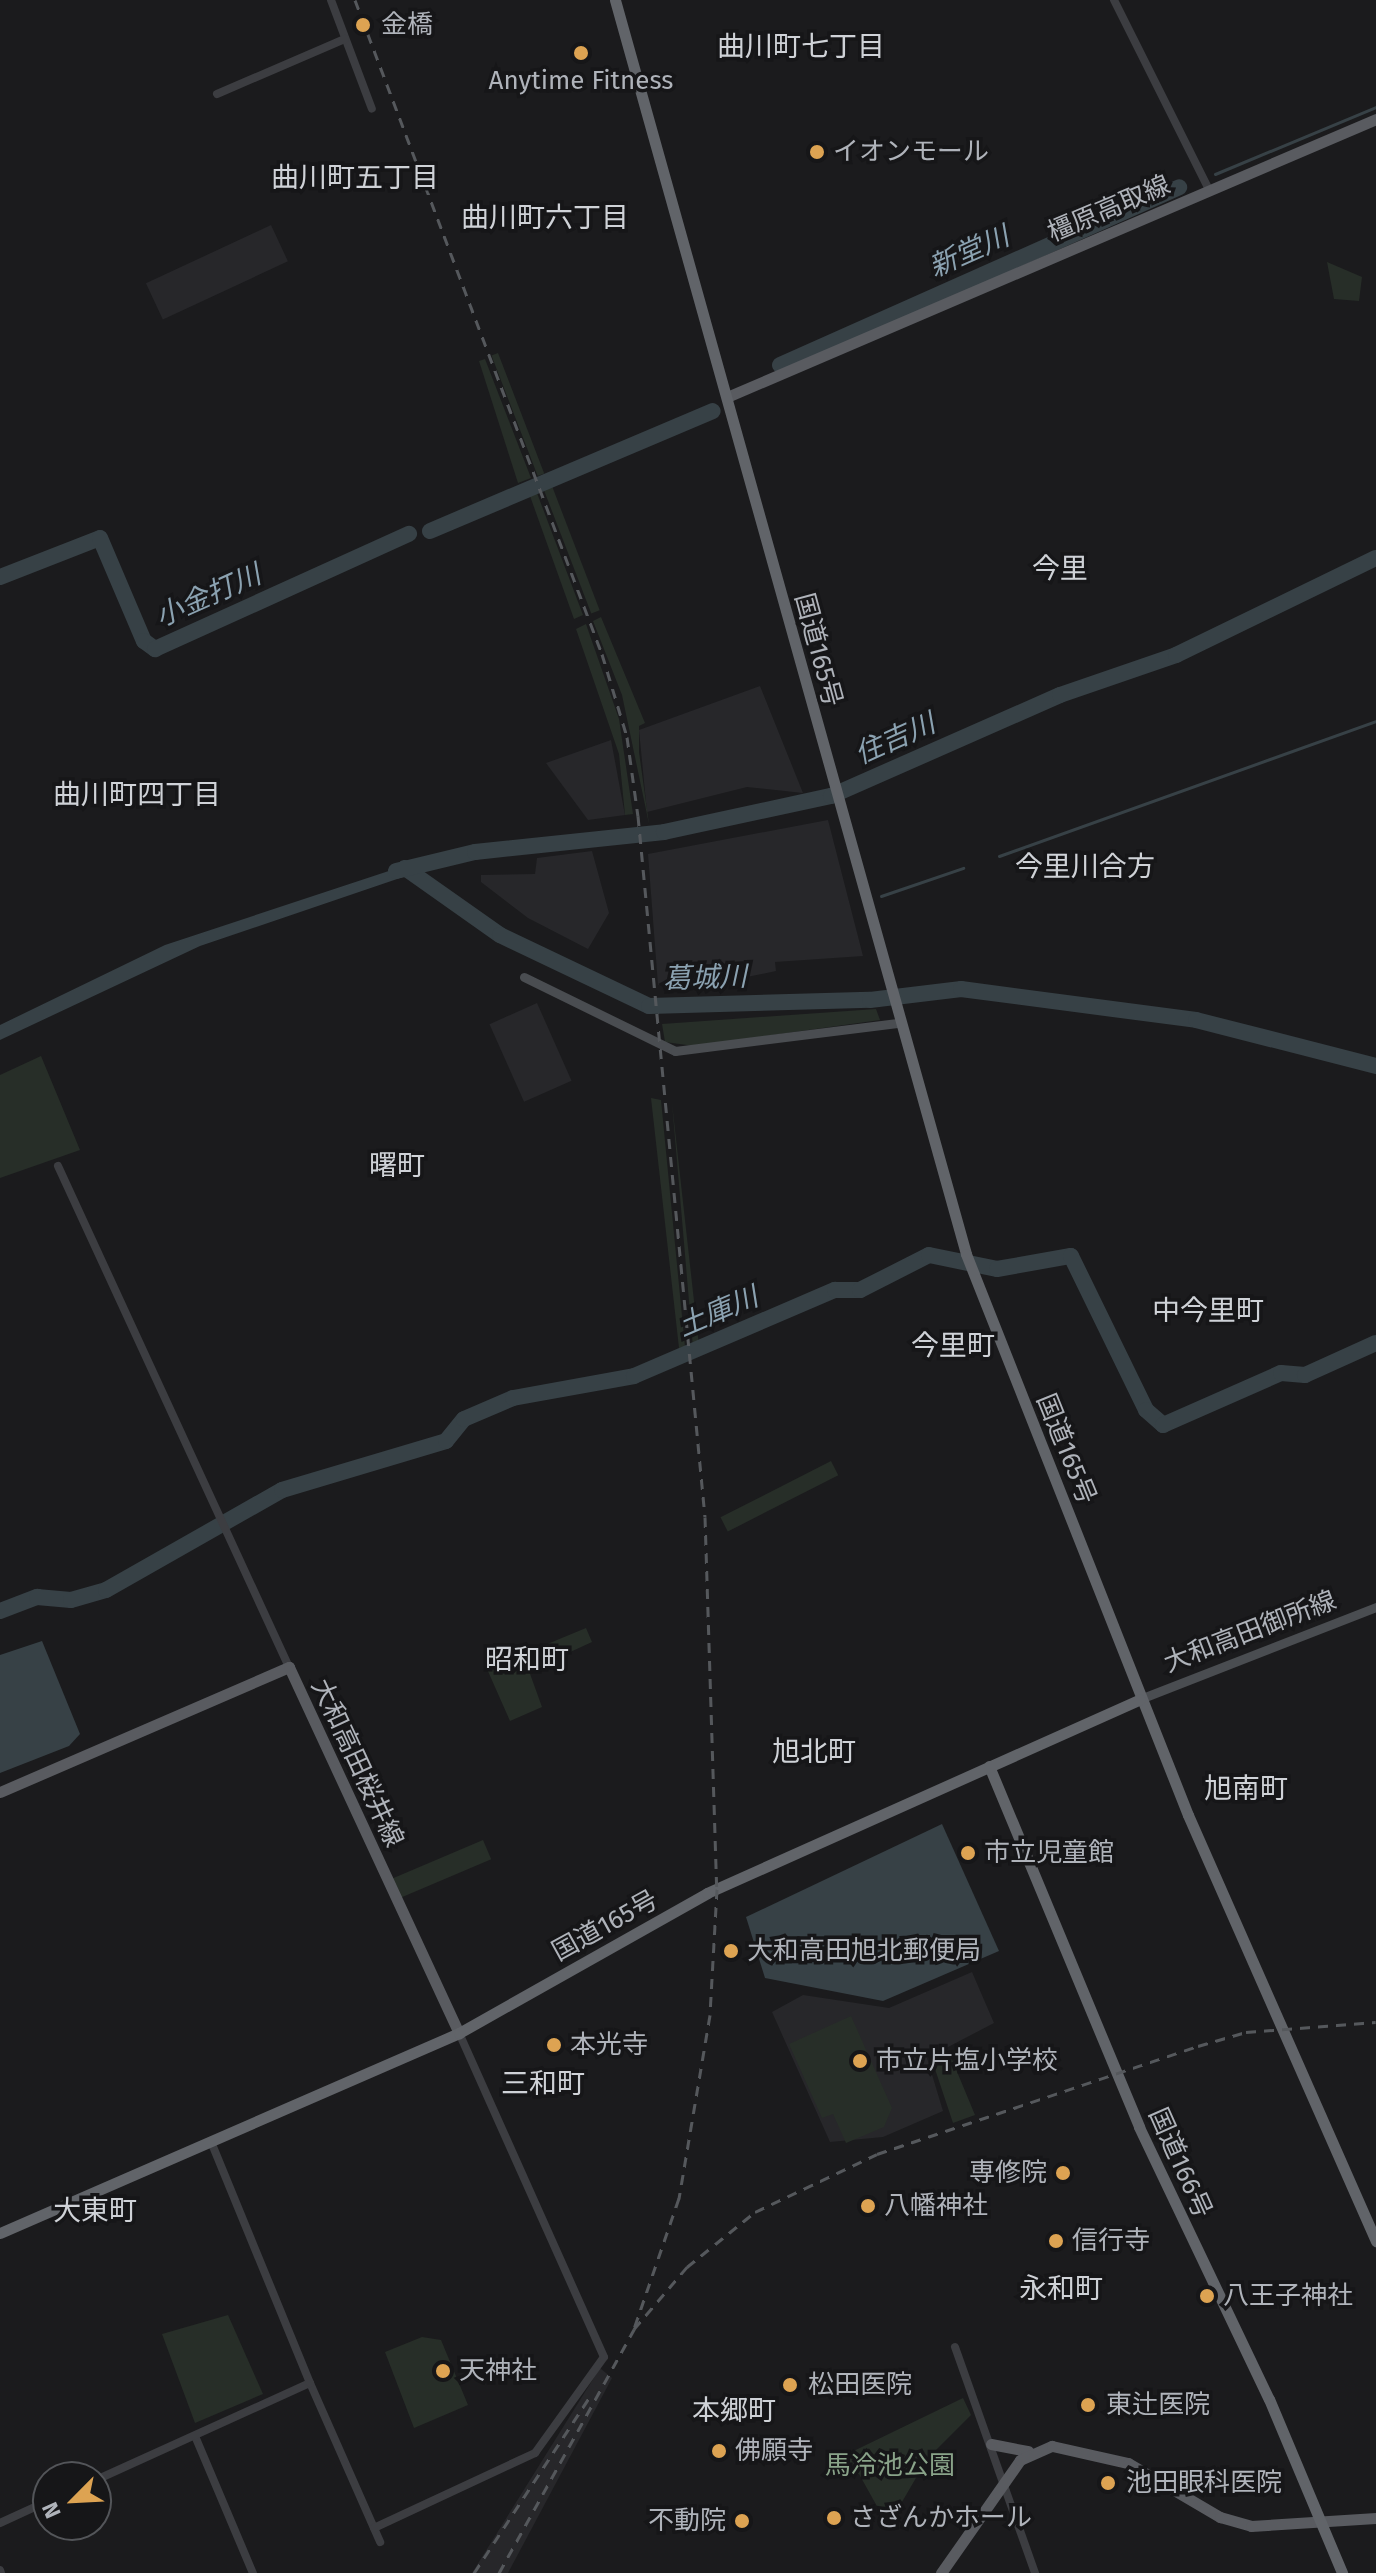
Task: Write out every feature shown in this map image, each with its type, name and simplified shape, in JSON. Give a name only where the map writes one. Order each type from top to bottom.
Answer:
[{"type":"highway","name":"国道165号","points":[[0,2233],[459,2033],[707,1893],[1140,1699],[968,1259],[896,1017],[615,0]]},
{"type":"highway","points":[[1140,1699],[1376,2241]]},
{"type":"highway","name":"国道166号","points":[[989,1766],[1139,2127],[1269,2399],[1319,2525],[1342,2573]]},
{"type":"main road","name":"橿原高取線","points":[[727,397],[1376,119]]},
{"type":"main road","points":[[524,977],[570,999],[650,1045],[697,1054],[896,1017]]},
{"type":"main road","name":"大和高田御所線","points":[[1140,1699],[1376,1607]]},
{"type":"main road","name":"大和高田桜井線","points":[[0,1792],[289,1667],[459,2033]]},
{"type":"main road","points":[[991,2444],[1011,2453],[1063,2445],[1128,2463],[1220,2517],[1251,2526],[1319,2525],[1376,2518]]},
{"type":"main road","points":[[941,2573],[1031,2451]]},
{"type":"street","points":[[331,0],[372,109]]},
{"type":"street","points":[[1114,0],[1209,190]]},
{"type":"street","points":[[217,94],[345,39]]},
{"type":"street","points":[[58,1166],[289,1667]]},
{"type":"street","points":[[374,2528],[524,2461],[573,2408],[604,2357],[459,2033]]},
{"type":"street","points":[[211,2142],[310,2383],[380,2542]]},
{"type":"street","points":[[955,2347],[1007,2481],[1035,2573]]},
{"type":"street","points":[[112,2473],[310,2383]]},
{"type":"street","points":[[195,2436],[253,2573]]},
{"type":"street","points":[[0,2523],[32,2508]]},
{"type":"shaded area","points":[[271,225],[288,261],[163,320],[146,283]]},
{"type":"shaded area","points":[[760,686],[803,793],[747,787],[647,812],[639,730]]},
{"type":"shaded area","points":[[611,740],[625,815],[588,820],[546,763]]},
{"type":"shaded area","points":[[828,820],[863,956],[775,962],[776,971],[703,986],[658,985],[648,854]]},
{"type":"shaded area","points":[[592,851],[609,913],[588,949],[528,918],[481,882],[481,875],[535,874],[537,858]]},
{"type":"shaded area","points":[[416,862],[418,870],[403,877],[200,946],[0,1040],[0,1025],[165,945]]},
{"type":"shaded area","points":[[537,1003],[572,1081],[524,1102],[489,1024]]},
{"type":"shaded area","points":[[42,1641],[80,1734],[69,1746],[0,1773],[0,1655]]},
{"type":"shaded area","points":[[942,1824],[999,1951],[883,2001],[765,1978],[746,1917]]},
{"type":"shaded area","name":"市立片塩小学校","points":[[972,1972],[994,2023],[927,2058],[943,2111],[883,2137],[830,2142],[772,2012],[803,1995],[889,2008]]},
{"type":"shaded area","points":[[600,2368],[612,2378],[508,2573],[472,2573]]},
{"type":"green space","points":[[1327,262],[1362,277],[1359,301],[1334,299]]},
{"type":"green space","points":[[498,353],[544,473],[538,476],[491,356]]},
{"type":"green space","points":[[485,359],[531,478],[518,483],[479,361]]},
{"type":"green space","points":[[552,486],[600,610],[591,613],[544,489]]},
{"type":"green space","points":[[537,493],[583,615],[574,619],[530,496]]},
{"type":"green space","points":[[601,617],[645,723],[639,726],[639,752],[649,824],[622,695],[593,621]]},
{"type":"green space","points":[[586,624],[619,719],[633,814],[625,815],[619,754],[576,629]]},
{"type":"green space","points":[[876,1009],[880,1020],[694,1046],[665,1042],[662,1024]]},
{"type":"green space","points":[[41,1056],[80,1150],[0,1178],[0,1075]]},
{"type":"green space","points":[[651,1098],[661,1100],[685,1347],[679,1348]]},
{"type":"green space","points":[[672,1103],[699,1346],[693,1348]]},
{"type":"green space","points":[[831,1461],[838,1475],[728,1532],[721,1517]]},
{"type":"green space","points":[[586,1628],[592,1642],[529,1671],[542,1707],[510,1721],[487,1669]]},
{"type":"green space","points":[[483,1840],[491,1859],[398,1899],[390,1879]]},
{"type":"green space","points":[[851,2016],[892,2108],[884,2127],[846,2143],[833,2114],[822,2118],[789,2044]]},
{"type":"green space","points":[[948,2050],[975,2115],[953,2123],[932,2060]]},
{"type":"green space","points":[[228,2315],[263,2394],[195,2423],[162,2334]]},
{"type":"green space","points":[[422,2337],[441,2340],[468,2405],[414,2428],[385,2352]]},
{"type":"green space","name":"馬冷池公園","points":[[963,2398],[971,2415],[927,2459],[888,2526],[859,2474],[842,2475],[835,2460]]},
{"type":"waterway","name":"新堂川","points":[[1215,174],[1376,107]]},
{"type":"waterway","name":"新堂川","points":[[780,365],[1179,187]]},
{"type":"waterway","name":"小金打川","points":[[430,531],[713,411]]},
{"type":"waterway","name":"小金打川","points":[[0,577],[100,538],[144,641],[155,649],[409,534]]},
{"type":"waterway","name":"住吉川","points":[[396,871],[475,852],[664,832],[831,796],[1060,695],[1176,655],[1376,558]]},
{"type":"waterway","points":[[999,856],[1376,721]]},
{"type":"waterway","name":"葛城川","points":[[405,868],[500,935],[649,1006],[870,1000],[961,989],[1196,1020],[1376,1066]]},
{"type":"waterway","points":[[881,896],[963,868]]},
{"type":"waterway","name":"土庫川","points":[[0,1611],[37,1597],[71,1600],[106,1590],[282,1490],[446,1441],[464,1419],[513,1398],[634,1376],[835,1290],[860,1290],[929,1255],[997,1269],[1071,1256],[1146,1410],[1163,1425],[1281,1373],[1305,1375],[1376,1343]]},
{"type":"railway","points":[[355,0],[602,654],[627,737],[638,816],[705,1517],[717,1889],[710,2015],[679,2198],[634,2329]]},
{"type":"railway","points":[[499,2573],[634,2329],[687,2267],[755,2212],[877,2154],[1198,2046],[1246,2032],[1376,2022]]},
{"type":"railway","points":[[474,2573],[589,2398]]},
{"type":"place","name":"金橋","points":[[363,25]]},
{"type":"place","name":"Anytime Fitness","points":[[581,53]]},
{"type":"place","name":"イオンモール","points":[[817,152]]},
{"type":"place","name":"市立児童館","points":[[968,1853]]},
{"type":"place","name":"大和高田旭北郵便局","points":[[731,1951]]},
{"type":"place","name":"本光寺","points":[[554,2045]]},
{"type":"place","name":"市立片塩小学校","points":[[860,2061]]},
{"type":"place","name":"専修院","points":[[1063,2173]]},
{"type":"place","name":"八幡神社","points":[[868,2206]]},
{"type":"place","name":"信行寺","points":[[1056,2241]]},
{"type":"place","name":"八王子神社","points":[[1207,2296]]},
{"type":"place","name":"天神社","points":[[443,2371]]},
{"type":"place","name":"松田医院","points":[[790,2385]]},
{"type":"place","name":"東辻医院","points":[[1088,2405]]},
{"type":"place","name":"佛願寺","points":[[719,2451]]},
{"type":"place","name":"池田眼科医院","points":[[1108,2483]]},
{"type":"place","name":"さざんかホール","points":[[834,2518]]},
{"type":"place","name":"不動院","points":[[742,2521]]},
{"type":"district","name":"曲川町七丁目","points":[[801,47]]},
{"type":"district","name":"曲川町五丁目","points":[[355,178]]},
{"type":"district","name":"曲川町六丁目","points":[[545,218]]},
{"type":"district","name":"今里","points":[[1060,569]]},
{"type":"district","name":"曲川町四丁目","points":[[137,795]]},
{"type":"district","name":"今里川合方","points":[[1085,867]]},
{"type":"district","name":"曙町","points":[[397,1166]]},
{"type":"district","name":"中今里町","points":[[1208,1311]]},
{"type":"district","name":"今里町","points":[[953,1346]]},
{"type":"district","name":"昭和町","points":[[527,1660]]},
{"type":"district","name":"旭北町","points":[[814,1752]]},
{"type":"district","name":"旭南町","points":[[1246,1789]]},
{"type":"district","name":"三和町","points":[[543,2084]]},
{"type":"district","name":"大東町","points":[[95,2211]]},
{"type":"district","name":"永和町","points":[[1061,2289]]},
{"type":"district","name":"本郷町","points":[[734,2411]]}]
